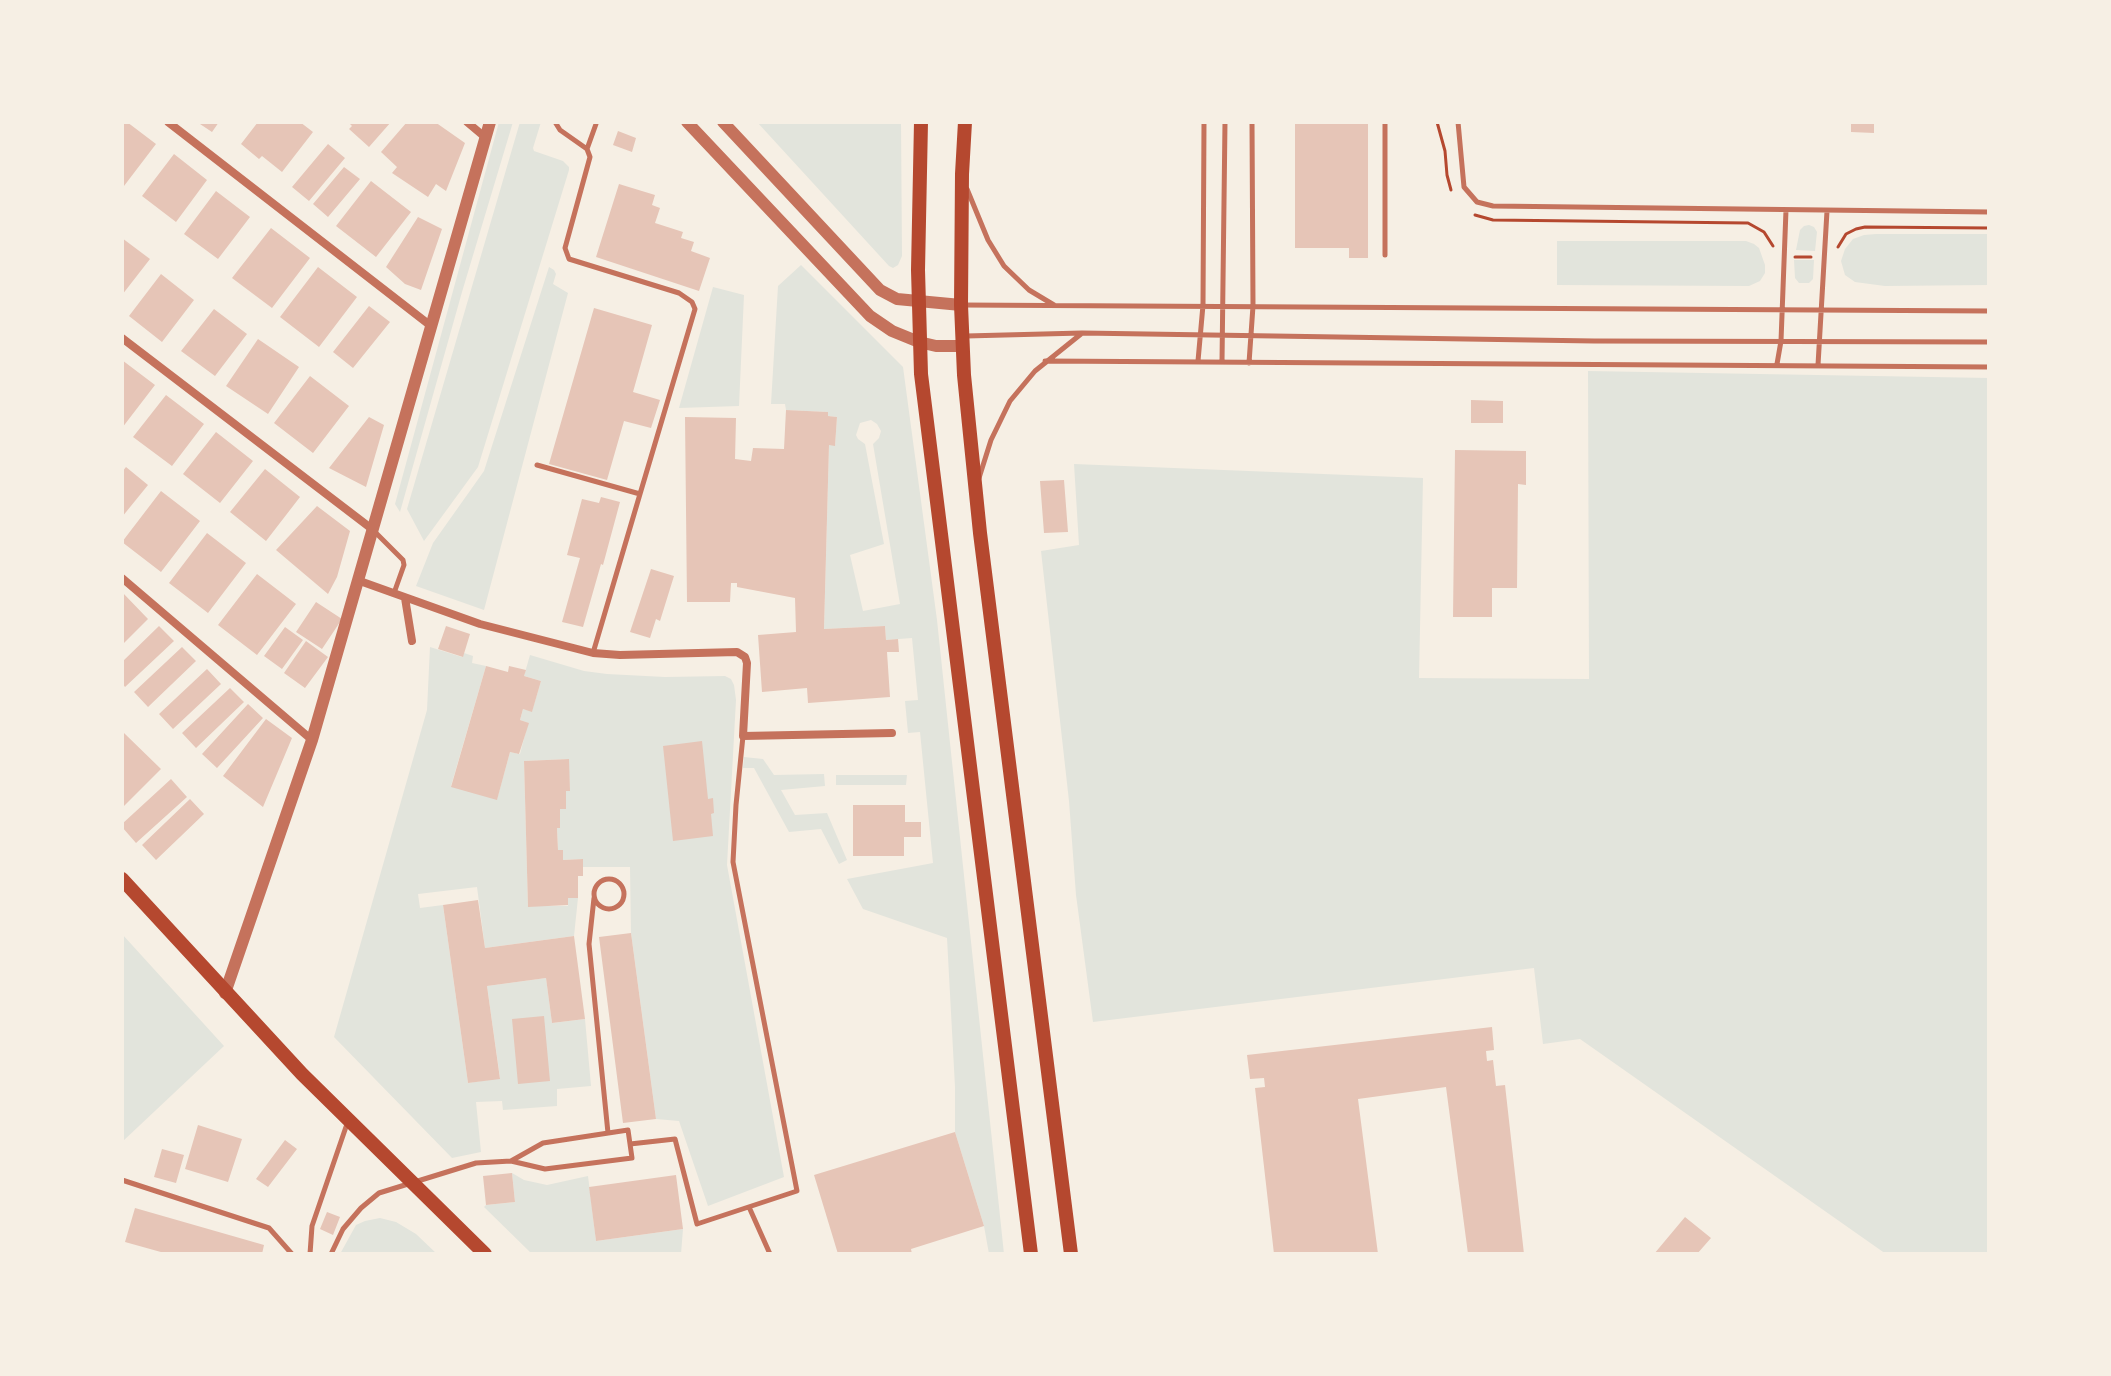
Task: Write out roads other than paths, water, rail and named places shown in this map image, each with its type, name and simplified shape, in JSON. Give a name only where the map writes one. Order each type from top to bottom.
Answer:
[{"type":"main road","points":[[921,122],[921,374],[1031,1254]]},
{"type":"main road","points":[[965,122],[962,341],[976,490],[1071,1254]]},
{"type":"main road","points":[[122,879],[225,993],[348,1121],[485,1254]]},
{"type":"street","points":[[168,122],[431,326]]},
{"type":"street","points":[[467,122],[486,138]]},
{"type":"street","points":[[225,993],[312,740],[490,122]]},
{"type":"street","points":[[687,122],[870,316],[892,331],[919,342],[936,346],[962,341]]},
{"type":"street","points":[[723,122],[880,290],[897,299],[961,305]]},
{"type":"street","points":[[122,338],[372,529]]},
{"type":"street","points":[[122,578],[312,740]]},
{"type":"street","points":[[357,580],[480,624],[593,653],[737,652],[745,657],[747,663],[743,736],[892,733]]},
{"type":"street","points":[[405,598],[412,641]]},
{"type":"lane","points":[[555,122],[560,130],[587,149],[590,157],[565,254],[569,259],[679,293],[692,302],[695,309],[593,653]]},
{"type":"lane","points":[[1198,361],[1203,305],[1204,122]]},
{"type":"lane","points":[[1222,362],[1225,122]]},
{"type":"lane","points":[[1249,363],[1253,306],[1252,122]]},
{"type":"lane","points":[[1385,122],[1385,255]]},
{"type":"lane","points":[[1458,122],[1464,187],[1471,196],[1486,205],[1989,212]]},
{"type":"lane","points":[[587,149],[596,124]]},
{"type":"lane","points":[[962,174],[988,240],[1004,266],[1029,290],[1059,307]]},
{"type":"lane","points":[[1777,364],[1783,309],[1786,210]]},
{"type":"lane","points":[[1818,365],[1827,211]]},
{"type":"lane","points":[[961,305],[1989,311]]},
{"type":"lane","points":[[962,341],[1082,333],[1579,341],[1989,342]]},
{"type":"lane","points":[[976,490],[1000,419],[1022,385],[1045,361],[1082,333]]},
{"type":"lane","points":[[1045,361],[1989,367]]},
{"type":"lane","points":[[537,465],[640,494]]},
{"type":"lane","points":[[372,529],[403,560],[394,594]]},
{"type":"lane","points":[[630,1144],[675,1139],[697,1224],[797,1191],[733,862],[743,736]]},
{"type":"lane","points":[[594,898],[600,907],[615,909],[624,898],[623,887],[611,879],[601,881],[595,889],[594,898],[589,944],[608,1133]]},
{"type":"lane","points":[[310,1254],[312,1226],[348,1121]]},
{"type":"lane","points":[[331,1254],[343,1229],[379,1193],[476,1163],[511,1161],[545,1169],[632,1158],[628,1130],[543,1143],[511,1161]]},
{"type":"lane","points":[[122,1180],[269,1228],[292,1254]]},
{"type":"lane","points":[[749,1207],[770,1254]]}]
